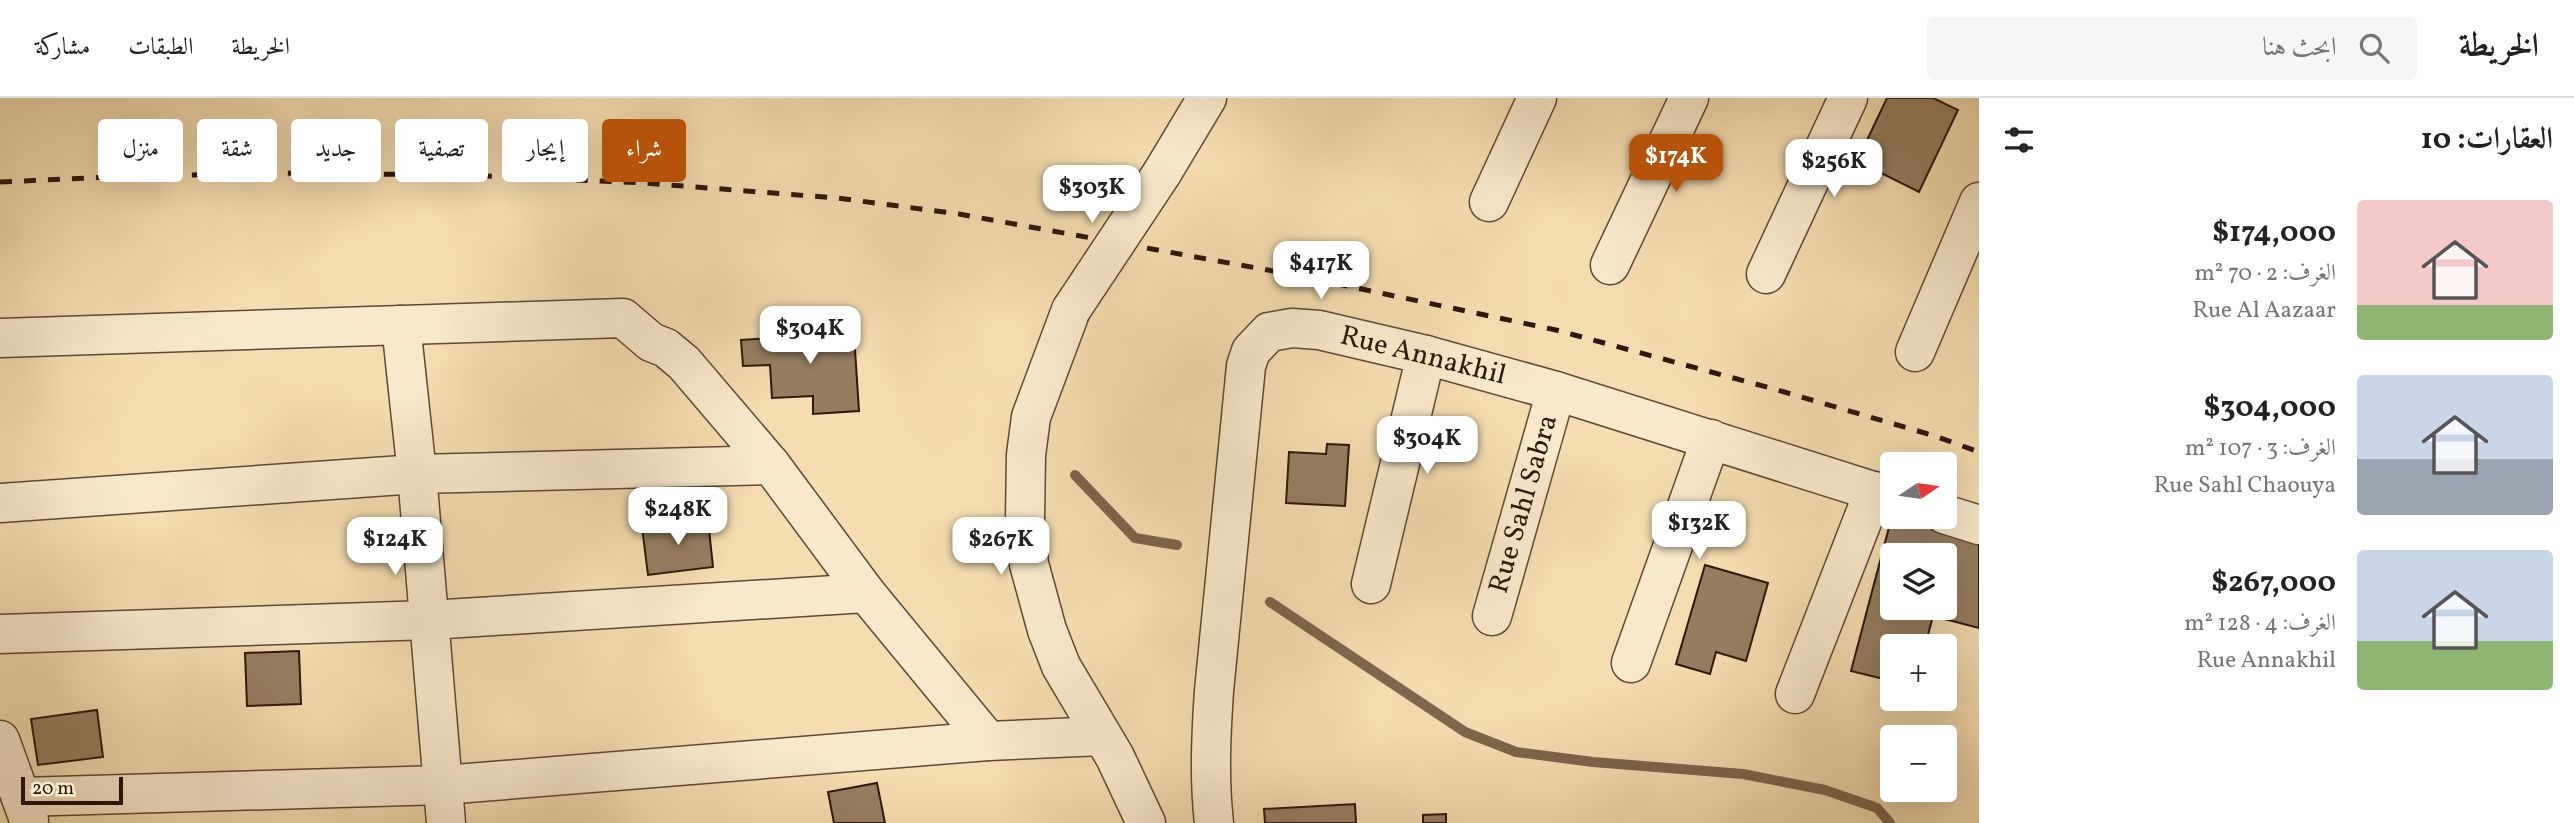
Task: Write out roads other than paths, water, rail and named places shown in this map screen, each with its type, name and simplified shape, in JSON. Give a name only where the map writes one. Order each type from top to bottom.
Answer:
[{"type":"street","points":[[1146,823],[1115,757],[1052,647],[1031,576],[1025,519],[1026,455],[1031,417],[1071,310],[1208,98]]},
{"type":"street","points":[[1489,202],[1536,98]]},
{"type":"street","points":[[1610,265],[1689,98]]},
{"type":"street","points":[[1766,275],[1849,98]]},
{"type":"street","points":[[1915,352],[1979,202]]},
{"type":"street","points":[[0,338],[623,318],[651,342],[666,348],[684,363],[771,465],[866,593],[988,741]]},
{"type":"street","points":[[401,325],[446,823]]},
{"type":"street","name":"Rue Annakhil","points":[[1214,823],[1211,741],[1214,691],[1246,366],[1251,351],[1269,332],[1292,328],[1319,331],[1426,355],[1556,391],[1880,493]]},
{"type":"street","points":[[1371,584],[1426,355]]},
{"type":"street","name":"Rue Sahl Sabra","points":[[1492,617],[1556,391]]},
{"type":"street","points":[[1631,663],[1711,439]]},
{"type":"street","points":[[0,503],[416,474],[771,465]]},
{"type":"street","points":[[1795,694],[1880,501]]},
{"type":"street","points":[[1957,518],[1979,525]]},
{"type":"street","points":[[0,634],[429,620],[866,593]]},
{"type":"street","points":[[0,740],[25,810],[443,785],[988,741],[1102,736]]},
{"type":"waterway","points":[[1075,475],[1135,538],[1177,545]]},
{"type":"waterway","points":[[1270,602],[1465,732],[1516,752],[1593,762],[1743,774],[1825,790],[1877,808],[1890,823]]},
{"type":"railway","points":[[0,182],[266,173],[466,175],[644,183],[837,198],[959,214],[1295,275],[1556,330],[1774,389],[1935,436],[1979,452]]}]
